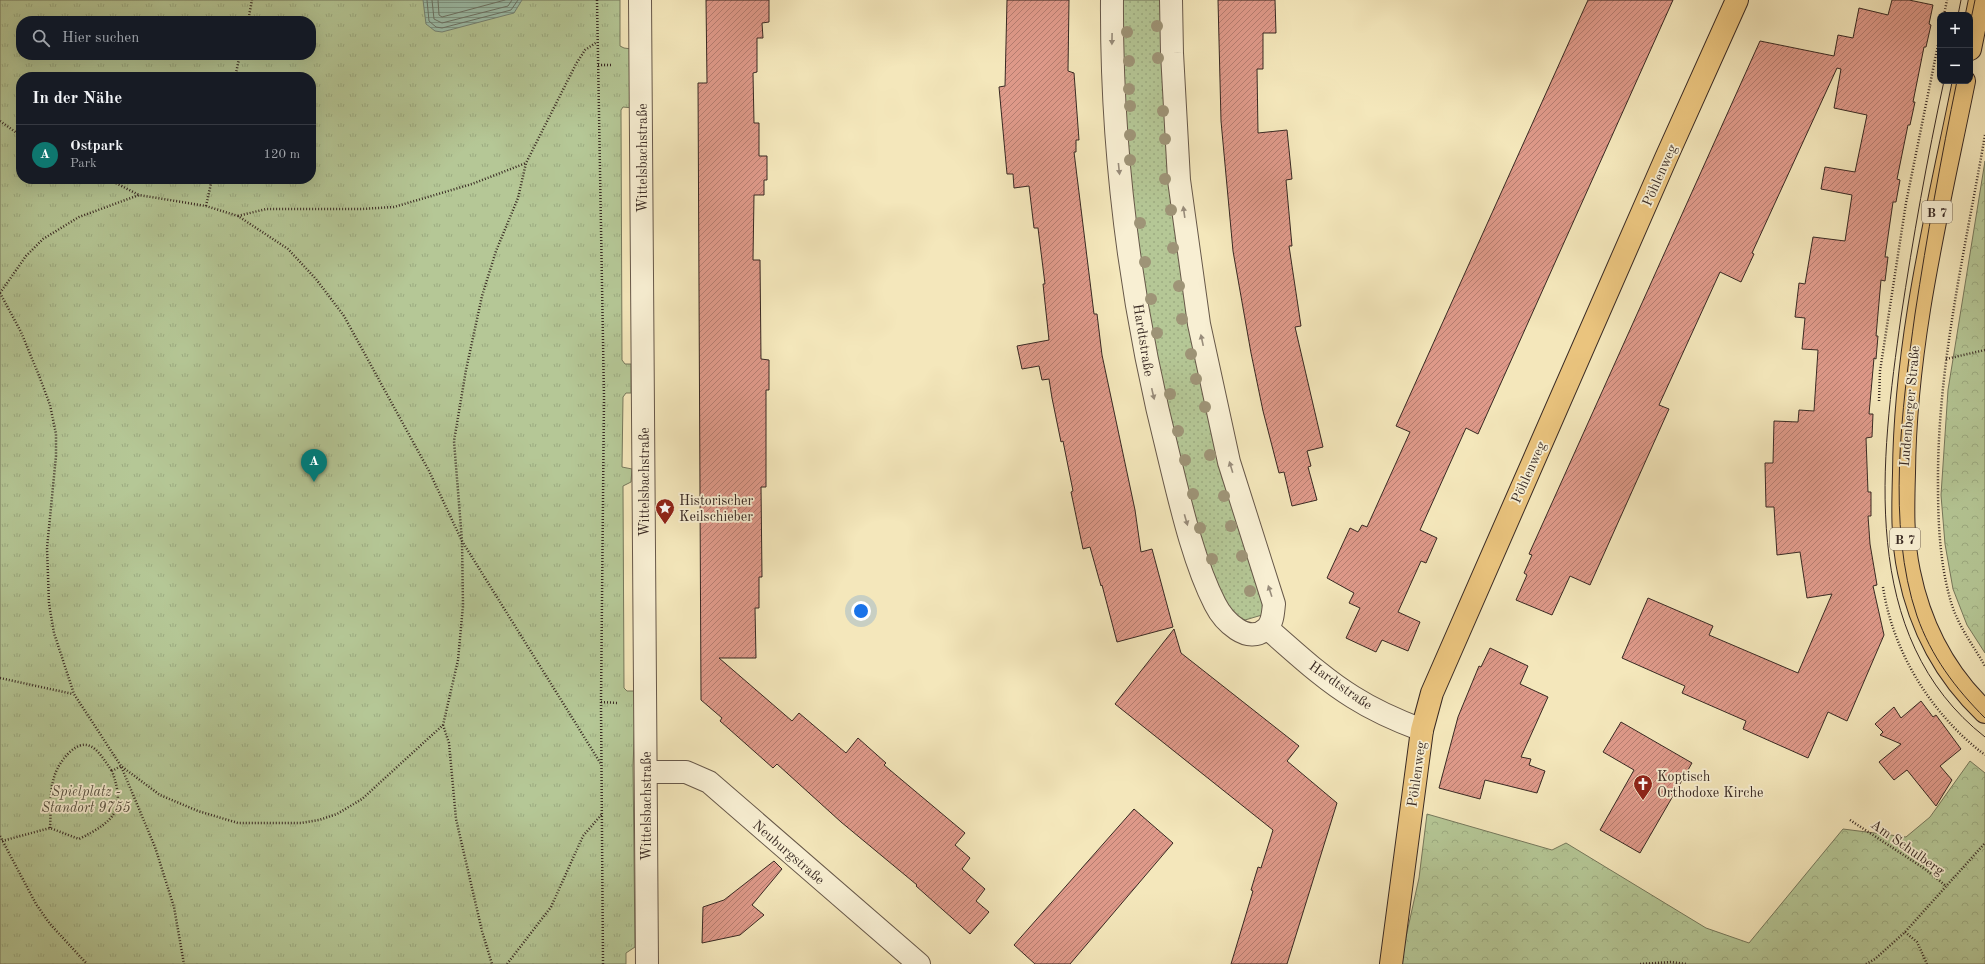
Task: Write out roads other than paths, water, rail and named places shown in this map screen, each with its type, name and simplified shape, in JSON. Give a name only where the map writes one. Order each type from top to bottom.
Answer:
[{"type":"main road","name":"Pöhlenweg","points":[[1391,964],[1422,730],[1432,693],[1663,165],[1737,0]]},
{"type":"main road","points":[[1970,48],[1980,0]]},
{"type":"main road","name":"Ludenberger Straße","points":[[1963,84],[1939,205],[1914,344],[1904,441],[1903,520],[1909,572],[1920,610],[1933,645],[1950,674],[1967,695],[1985,712]]},
{"type":"street","name":"Wittelsbachstraße","points":[[640,0],[647,964]]},
{"type":"street","name":"Hardtstraße","points":[[1112,0],[1112,47],[1118,166],[1152,390],[1175,483],[1204,584],[1220,614],[1238,631],[1254,634],[1267,628],[1324,677],[1353,697],[1394,719],[1422,730]]},
{"type":"street","points":[[1171,0],[1172,53],[1180,180],[1199,324],[1229,462],[1274,604],[1273,618],[1267,628]]},
{"type":"street","name":"Neuburgstraße","points":[[646,772],[686,772],[709,782],[919,964]]},
{"type":"water","points":[[423,0],[522,0],[514,13],[442,32],[435,31],[426,24]]},
{"type":"tram line","points":[[1959,12],[1961,0]]},
{"type":"tram line","points":[[1972,12],[1975,0]]},
{"type":"tram line","points":[[1943,84],[1915,228],[1894,371],[1888,428],[1885,485],[1888,542],[1897,597],[1915,649],[1944,696],[1985,737]]},
{"type":"tram line","points":[[1956,84],[1934,197],[1915,314],[1905,388],[1899,505],[1907,581],[1923,631],[1929,645],[1945,671],[1974,707],[1985,718]]},
{"type":"place","name":"Ostpark","points":[[314,482]]},
{"type":"place","name":"Historischer Keilschieber","points":[[665,525]]},
{"type":"place","name":"Koptisch Orthodoxe Kirche","points":[[1643,801]]},
{"type":"park label","name":"Spielplatz - Standort 9755","points":[[86,800]]}]
